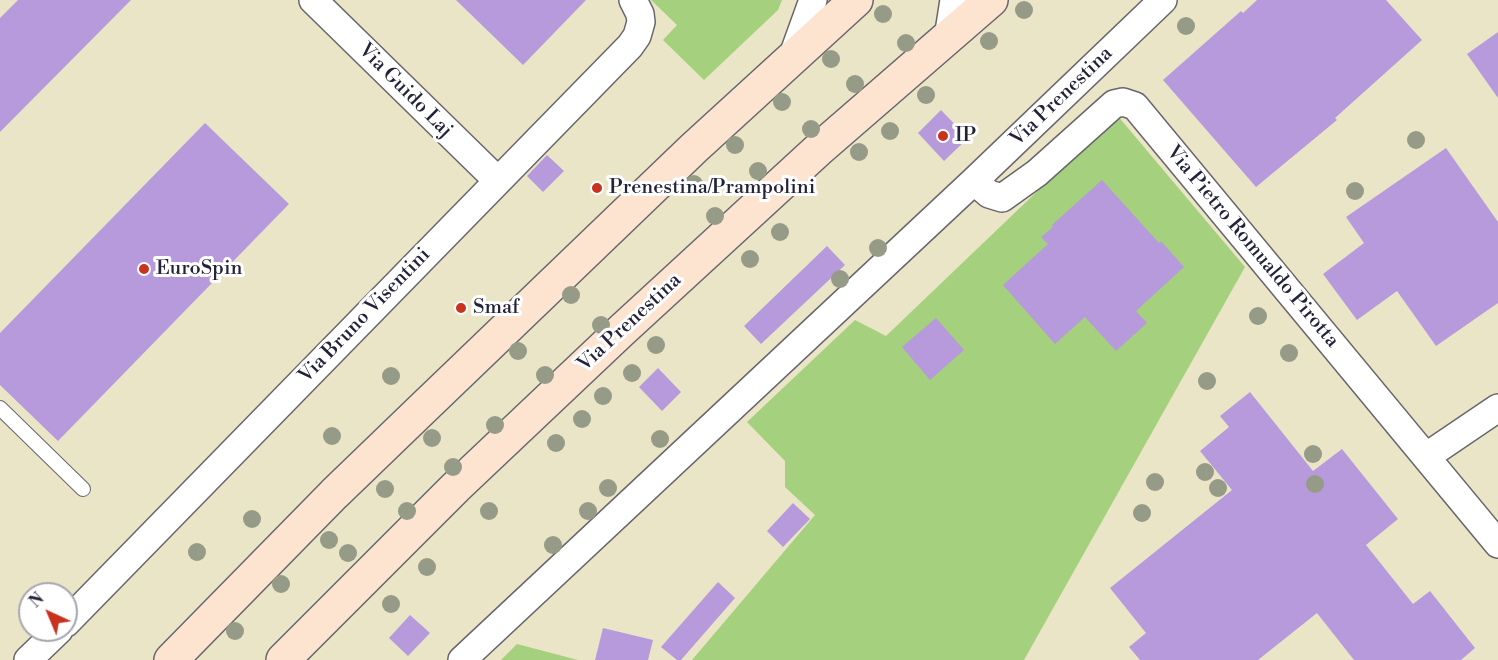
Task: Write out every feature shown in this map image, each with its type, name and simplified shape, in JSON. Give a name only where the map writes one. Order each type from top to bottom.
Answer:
[{"type":"main road","points":[[171,660],[384,446],[694,148],[856,0]]},
{"type":"main road","name":"Via Prenestina","points":[[283,660],[439,503],[629,323],[818,150],[991,0]]},
{"type":"street","name":"Via Guido Laj","points":[[313,0],[498,181]]},
{"type":"street","name":"Via Bruno Visentini","points":[[78,611],[630,46],[637,36],[641,22],[633,0]]},
{"type":"street","points":[[792,58],[813,0]]},
{"type":"street","points":[[948,38],[954,0]]},
{"type":"street","name":"Via Prenestina","points":[[462,660],[974,181],[1163,0]]},
{"type":"street","name":"Via Pietro Romualdo Pirotta","points":[[974,181],[989,194],[1002,198],[1037,173],[1114,104],[1123,102],[1135,106],[1498,544]]},
{"type":"street","points":[[1426,456],[1498,408]]},
{"type":"street","points":[[28,660],[47,642]]},
{"type":"lane","points":[[0,408],[83,489]]},
{"type":"green space","points":[[651,0],[782,0],[778,10],[704,80],[663,40],[677,25]]},
{"type":"green space","points":[[1117,115],[1245,267],[1024,660],[692,660],[815,515],[785,487],[785,461],[747,422],[855,320],[886,336]]},
{"type":"green space","points":[[517,644],[578,660],[501,660]]},
{"type":"building","points":[[18,0],[131,0],[0,132],[0,18]]},
{"type":"building","points":[[456,0],[586,0],[523,65]]},
{"type":"building","points":[[1257,0],[1386,0],[1422,40],[1335,118],[1337,120],[1256,187],[1163,80],[1241,11],[1243,13]]},
{"type":"building","points":[[1498,32],[1498,98],[1467,54]]},
{"type":"building","name":"IP","points":[[941,110],[968,138],[944,161],[918,133]]},
{"type":"building","name":"EuroSpin","points":[[205,123],[289,204],[58,441],[0,385],[0,333]]},
{"type":"building","points":[[1446,148],[1498,222],[1498,303],[1436,346],[1397,291],[1357,320],[1323,274],[1364,243],[1346,217]]},
{"type":"building","points":[[547,155],[564,171],[543,192],[527,176]]},
{"type":"building","points":[[1102,180],[1184,267],[1136,311],[1147,323],[1116,351],[1085,317],[1055,344],[1003,285],[1048,244],[1041,237],[1053,227],[1052,225]]},
{"type":"building","points":[[827,246],[845,265],[761,344],[744,326]]},
{"type":"building","points":[[936,318],[964,350],[930,380],[902,347]]},
{"type":"building","points":[[658,368],[681,392],[662,411],[639,387]]},
{"type":"building","points":[[1250,392],[1313,471],[1342,449],[1398,519],[1366,545],[1413,604],[1430,591],[1475,648],[1461,660],[1354,660],[1317,613],[1258,660],[1140,660],[1129,647],[1146,633],[1110,588],[1232,490],[1200,451],[1229,427],[1220,416]]},
{"type":"building","points":[[793,503],[810,519],[783,547],[767,531]]},
{"type":"building","points":[[718,582],[735,598],[681,660],[677,660],[661,647]]},
{"type":"building","points":[[410,615],[430,633],[408,656],[389,638]]},
{"type":"building","points":[[603,628],[653,640],[648,660],[595,660]]},
{"type":"place","name":"IP","points":[[943,136]]},
{"type":"place","name":"Prenestina/Prampolini","points":[[597,188]]},
{"type":"place","name":"EuroSpin","points":[[144,269]]},
{"type":"place","name":"Smaf","points":[[461,308]]}]
